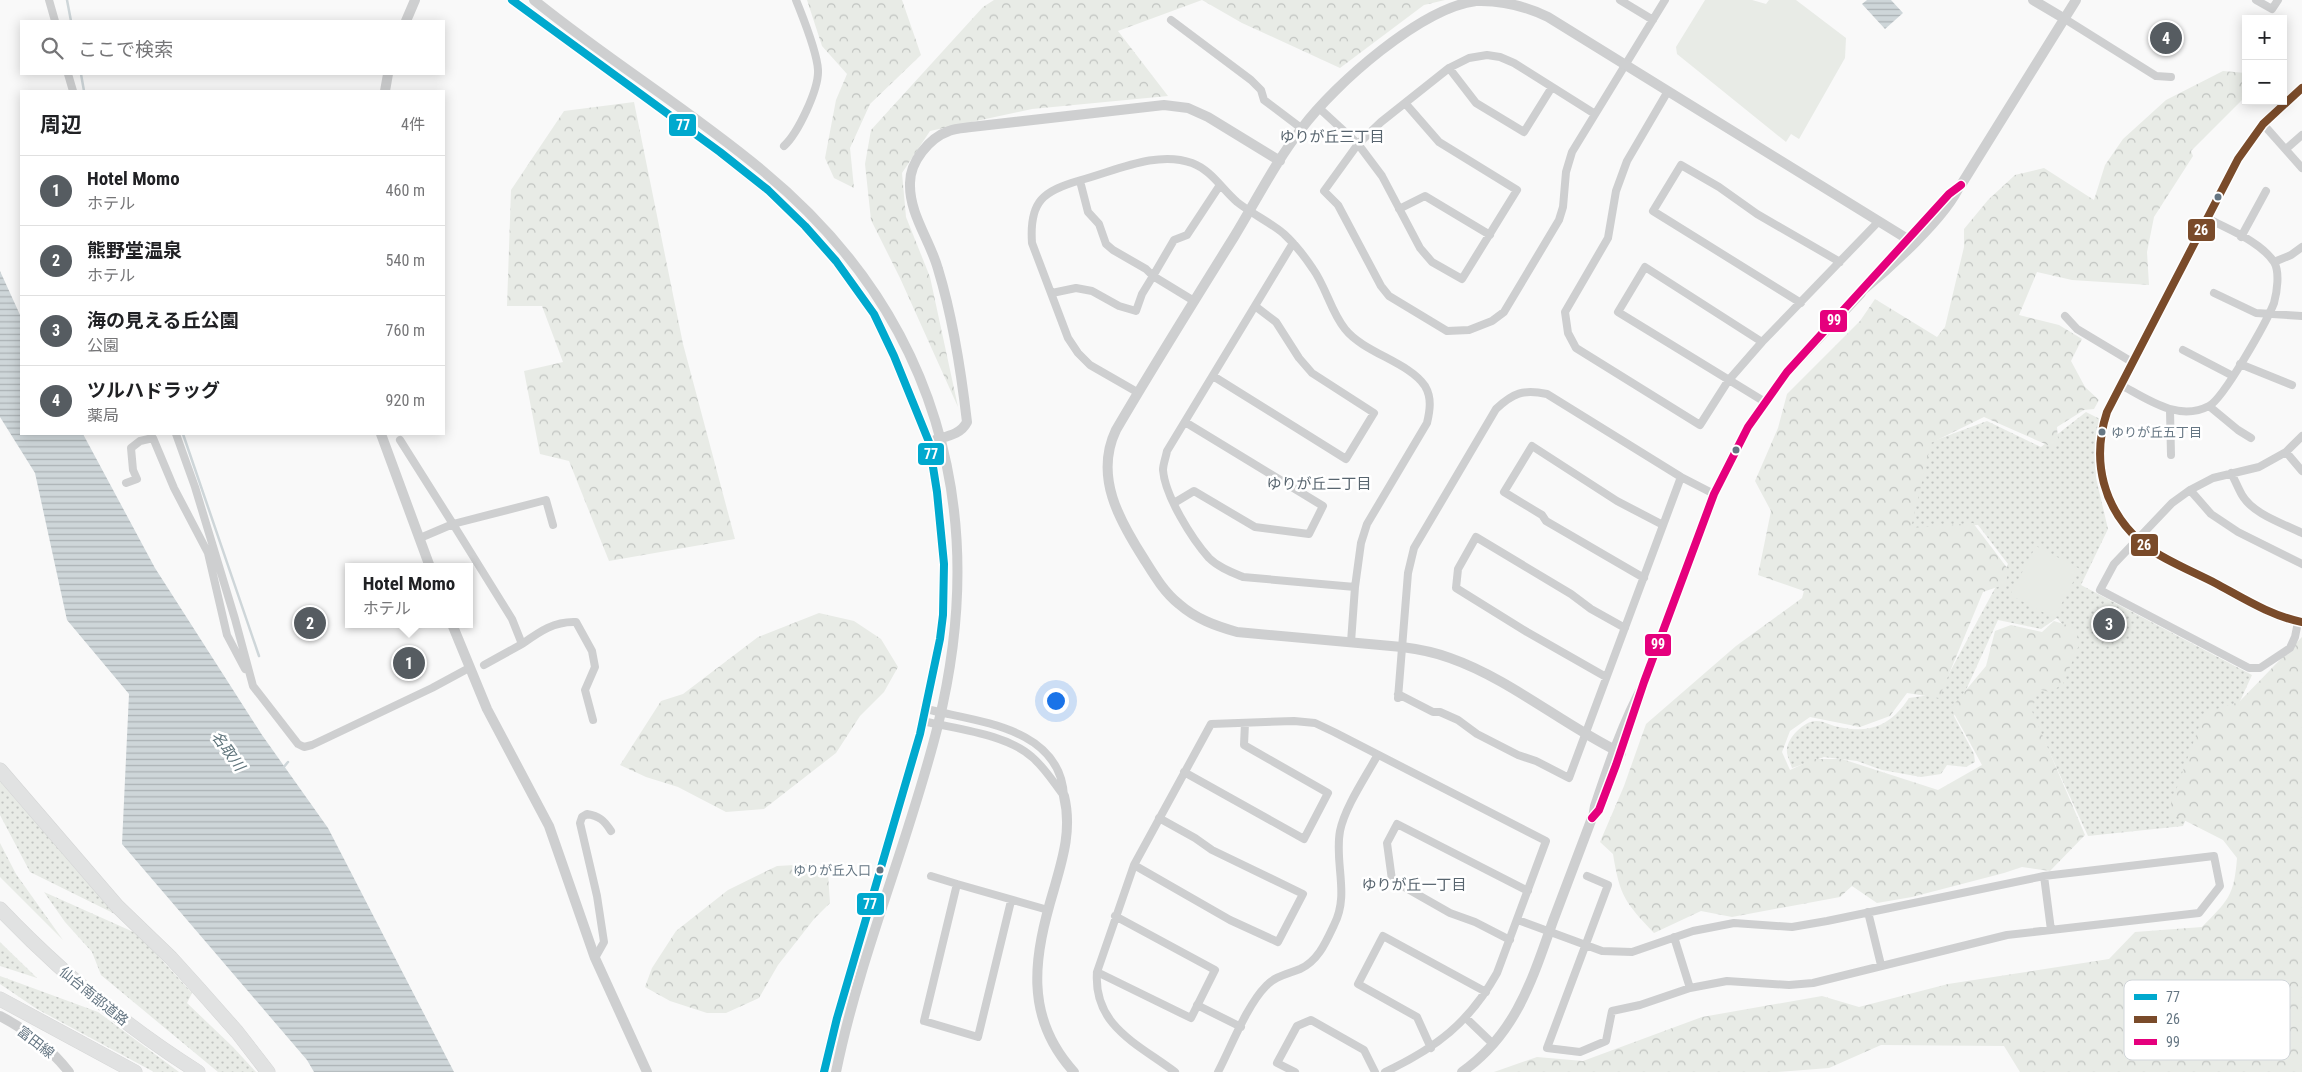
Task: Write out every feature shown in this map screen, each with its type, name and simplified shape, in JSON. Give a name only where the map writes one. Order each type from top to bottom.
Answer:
[{"type":"highway","points":[[0,770],[117,906],[171,958],[218,1010],[268,1072]]},
{"type":"highway","name":"仙台南部道路","points":[[0,909],[35,946],[85,991],[118,1017],[198,1072]]},
{"type":"highway","points":[[0,999],[135,1072]]},
{"type":"street","points":[[49,0],[55,20]]},
{"type":"street","points":[[406,20],[415,0]]},
{"type":"street","points":[[512,0],[720,152],[768,190],[805,226],[836,261],[874,314],[894,356],[928,442],[937,492],[944,564],[943,615],[936,662],[923,721],[837,1018],[824,1072]]},
{"type":"street","points":[[534,0],[582,38],[765,172],[814,217],[868,282],[893,323],[915,366],[942,438],[956,525],[958,573],[955,623],[938,725],[852,1008],[836,1072]]},
{"type":"street","points":[[784,146],[794,137],[802,122],[818,70],[810,39],[796,0]]},
{"type":"street","points":[[1617,751],[1475,668],[1435,653],[1402,647],[1237,632],[1203,620],[1189,612],[1169,595],[1125,529],[1110,495],[1107,478],[1108,453],[1113,436],[1137,392],[1301,128],[1318,108],[1343,83],[1419,24],[1443,10],[1476,0],[1498,0],[1521,4],[1548,17],[1911,241]]},
{"type":"street","points":[[1620,0],[1653,20]]},
{"type":"street","points":[[1595,114],[1500,57],[1487,55],[1469,58],[1449,68],[1381,122],[1358,144],[1324,191],[1338,205],[1380,286],[1389,296],[1447,331],[1469,330],[1492,321],[1504,312],[1553,233],[1563,207],[1566,172],[1572,152],[1665,0]]},
{"type":"street","points":[[2033,0],[2156,76],[2171,77]]},
{"type":"street","points":[[1462,1072],[1474,1064],[1504,1031],[1526,995],[1590,825],[1594,806],[1617,751],[1630,708],[1644,682],[1714,494],[1748,427],[1787,372],[1861,293],[1879,278],[1949,194],[1961,185],[2076,0]]},
{"type":"street","points":[[2256,0],[2272,8],[2278,0]]},
{"type":"street","points":[[1171,20],[1251,80],[1261,90],[1264,100],[1301,128]]},
{"type":"street","points":[[1449,68],[1476,103],[1524,132],[1552,87]]},
{"type":"street","points":[[68,75],[72,90]]},
{"type":"street","points":[[385,90],[388,75]]},
{"type":"street","points":[[2302,88],[2263,124],[2238,160],[2132,362],[2107,412],[2100,432],[2100,476],[2106,495],[2118,517],[2138,540],[2143,545],[2269,611],[2300,622],[2295,637],[2290,648],[2260,668],[2250,668],[2100,590],[2114,564],[2138,540],[2172,504],[2190,490],[2213,478],[2259,467],[2286,452],[2302,436]]},
{"type":"street","points":[[1668,91],[1627,161],[1616,191],[1608,238],[1565,312],[1568,333],[1576,348],[1700,425],[1728,381],[1762,342],[1879,221]]},
{"type":"street","points":[[1318,108],[1358,144],[1382,176],[1420,248],[1432,262],[1462,279],[1517,190],[1439,142],[1405,103]]},
{"type":"street","points":[[928,442],[957,433],[964,428],[967,422],[952,324],[938,267],[911,205],[909,181],[916,160],[932,141],[949,131],[971,127],[1164,105],[1188,108],[1208,117],[1280,161]]},
{"type":"street","points":[[2263,124],[2302,168]]},
{"type":"street","points":[[2286,149],[2302,136]]},
{"type":"street","points":[[1137,392],[1090,365],[1078,353],[1068,338],[1032,243],[1031,226],[1035,209],[1044,196],[1062,185],[1151,160],[1170,159],[1191,162],[1203,169],[1220,186],[1250,210],[1284,233],[1314,270],[1346,330],[1367,346],[1417,376],[1429,396],[1430,409],[1427,423],[1366,524],[1354,587],[1351,642]]},
{"type":"street","points":[[1801,303],[1653,211],[1681,165],[1719,187],[1757,214],[1840,262]]},
{"type":"street","points":[[1080,181],[1088,212],[1099,224],[1106,244],[1194,301]]},
{"type":"street","points":[[1052,293],[1076,288],[1092,291],[1119,306],[1136,311],[1142,294],[1174,240],[1187,235],[1220,186]]},
{"type":"street","points":[[2241,237],[2266,191]]},
{"type":"street","points":[[1399,209],[1425,196],[1490,235]]},
{"type":"street","points":[[2121,385],[2170,411],[2184,412],[2209,406],[2224,392],[2269,314],[2274,302],[2277,285],[2274,262],[2260,248],[2207,218]]},
{"type":"street","points":[[1293,243],[1168,451],[1163,469],[1167,490],[1194,539],[1210,559],[1226,569],[1243,577],[1354,587]]},
{"type":"street","points":[[2274,262],[2302,247]]},
{"type":"street","points":[[1762,342],[1645,267],[1618,312],[1765,402]]},
{"type":"street","points":[[2214,293],[2256,314],[2302,316]]},
{"type":"street","points":[[1213,376],[1346,458],[1374,413],[1312,373],[1299,358],[1276,322],[1255,306]]},
{"type":"street","points":[[2065,316],[2077,329],[2132,362]]},
{"type":"street","points":[[2183,350],[2233,376]]},
{"type":"street","points":[[2240,364],[2292,385]]},
{"type":"street","points":[[1682,477],[1569,778],[1477,734],[1458,720],[1440,712],[1433,712],[1398,696],[1408,573],[1414,548],[1496,409],[1510,396],[1531,391],[1547,394],[1682,477],[1714,494]]},
{"type":"street","points":[[2209,406],[2238,430],[2251,438]]},
{"type":"street","points":[[2170,411],[2171,455]]},
{"type":"street","points":[[1174,503],[1194,491],[1255,527],[1309,534],[1323,506],[1185,422]]},
{"type":"street","points":[[176,435],[195,487],[236,619],[252,682]]},
{"type":"street","points":[[381,435],[429,563]]},
{"type":"street","points":[[126,483],[137,479],[132,470],[131,448],[140,441],[152,438],[174,488],[208,553],[227,635],[252,682],[298,744],[304,747],[432,688],[469,668]]},
{"type":"street","points":[[400,440],[512,619],[522,644]]},
{"type":"street","points":[[1644,578],[1546,520],[1542,515],[1504,492],[1532,446],[1617,500],[1663,525]]},
{"type":"street","points":[[2286,452],[2302,471]]},
{"type":"street","points":[[2231,473],[2242,496],[2249,503],[2259,511],[2302,533]]},
{"type":"street","points":[[2190,490],[2211,514],[2238,532],[2302,564]]},
{"type":"street","points":[[420,538],[454,524],[546,500],[553,525]]},
{"type":"street","points":[[1606,677],[1527,632],[1456,588],[1458,568],[1476,537],[1571,594],[1591,609],[1626,628]]},
{"type":"street","points":[[484,665],[548,627],[568,621],[576,622],[592,651],[594,667],[585,690],[593,720]]},
{"type":"street","points":[[454,628],[487,709],[549,826],[595,958],[648,1072]]},
{"type":"street","points":[[926,709],[1007,728],[1030,739],[1054,764],[1063,779],[1064,796],[1068,811],[1068,832],[1064,854],[1048,910],[1037,966],[1038,1001],[1041,1016],[1053,1046],[1074,1072]]},
{"type":"street","points":[[1176,1072],[1119,1031],[1107,1019],[1099,1002],[1096,987],[1097,972],[1115,916],[1134,865],[1212,724],[1294,720],[1315,723],[1546,841],[1497,973],[1486,992],[1466,1018],[1431,1048],[1385,1072]]},
{"type":"street","points":[[923,721],[1000,740],[1024,751],[1047,772],[1064,796]]},
{"type":"street","points":[[1184,772],[1304,839],[1328,793],[1244,745],[1245,723]]},
{"type":"street","points":[[1218,1072],[1258,995],[1268,984],[1312,962],[1336,922],[1342,905],[1340,831],[1344,819],[1377,756]]},
{"type":"street","points":[[595,958],[604,942],[597,896],[580,823],[582,817],[586,814],[594,815],[605,821],[611,831]]},
{"type":"street","points":[[1134,865],[1230,920],[1260,932],[1278,942],[1303,894],[1212,850],[1159,818]]},
{"type":"street","points":[[1510,940],[1475,922],[1450,913],[1392,880],[1387,843],[1397,824],[1528,891]]},
{"type":"street","points":[[1518,920],[1586,946],[1602,951],[1632,952],[1693,931],[1734,923],[1792,927],[2044,876],[2214,856],[2220,886],[2199,913],[2007,935],[1813,982],[1789,984],[1727,982],[1690,988],[1640,1005],[1612,1012],[1606,1041],[1580,1052],[1547,1048],[1586,946],[1608,885],[1587,876]]},
{"type":"street","points":[[931,876],[1011,901],[1048,910]]},
{"type":"street","points":[[2044,876],[2051,930]]},
{"type":"street","points":[[957,884],[924,1021],[978,1037],[1011,901]]},
{"type":"street","points":[[1868,912],[1881,965]]},
{"type":"street","points":[[1097,972],[1191,1018],[1215,970],[1115,916]]},
{"type":"street","points":[[1431,1048],[1417,1017],[1358,984],[1383,936],[1486,992]]},
{"type":"street","points":[[1674,937],[1690,988]]},
{"type":"street","points":[[1198,1005],[1241,1027]]},
{"type":"street","name":"富田線","points":[[0,1016],[34,1037],[55,1055],[69,1072]]},
{"type":"street","points":[[1466,1018],[1493,1044]]},
{"type":"street","points":[[1295,1072],[1278,1063],[1297,1026],[1311,1020],[1364,1050],[1374,1072]]},
{"type":"green space","points":[[807,0],[902,0],[921,55],[870,104],[850,148],[854,188],[834,178],[825,158],[836,100],[847,74],[822,46]]},
{"type":"green space","points":[[994,0],[1202,0],[1118,31],[1168,96],[1032,109],[930,131],[902,173],[906,217],[930,277],[958,407],[900,278],[871,220],[865,164],[871,130],[983,7]]},
{"type":"green space","points":[[1202,0],[1445,0],[1424,5],[1340,68],[1242,23]]},
{"type":"green space","points":[[1705,0],[1752,0],[1766,4],[1769,0],[1796,0],[1846,38],[1845,58],[1799,139],[1791,134],[1786,142],[1677,54],[1676,47]]},
{"type":"green space","points":[[2223,71],[2242,73],[2242,100],[2191,151],[2193,156],[2154,217],[2147,252],[2149,285],[2072,280],[2037,272],[2019,315],[2059,325],[2082,339],[2071,361],[2085,387],[2099,400],[2094,409],[2084,410],[2057,427],[2058,439],[2052,447],[1984,417],[1931,443],[1911,528],[1973,523],[2008,569],[2006,584],[1983,592],[1939,698],[1907,693],[1890,716],[1860,727],[1810,717],[1790,731],[1782,752],[1790,770],[1814,759],[1842,759],[1938,790],[1982,765],[1951,708],[1986,666],[1995,631],[2011,625],[2042,632],[2054,621],[2076,628],[2079,645],[2063,684],[2050,692],[2038,689],[2032,711],[2085,835],[2050,871],[2022,867],[1912,897],[1877,903],[1852,886],[1840,897],[1732,917],[1701,911],[1654,933],[1636,914],[1625,898],[1618,880],[1613,854],[1600,842],[1624,786],[1646,724],[1736,646],[1802,598],[1804,591],[1758,575],[1771,511],[1755,481],[1778,428],[1787,394],[1860,321],[1875,299],[1937,337],[1945,327],[1964,247],[1964,229],[1988,200],[2015,175],[2044,168],[2094,200],[2105,165],[2123,139],[2166,100]]},
{"type":"green space","points":[[634,102],[683,344],[735,539],[609,561],[569,461],[540,454],[524,371],[563,362],[542,306],[507,306],[511,190],[564,111]]},
{"type":"green space","points":[[2086,412],[2100,419],[2095,445],[2096,478],[2108,529],[2081,585],[2252,675],[2183,826],[2088,836],[2029,708],[2037,687],[2076,641],[2057,618],[2041,629],[1998,620],[1954,716],[1974,754],[1975,762],[1966,767],[1947,765],[1941,774],[1921,777],[1882,770],[1857,761],[1824,757],[1792,768],[1787,753],[1788,744],[1798,730],[1807,723],[1817,721],[1850,729],[1870,728],[1887,721],[1895,715],[1909,698],[1938,694],[2008,564],[1978,525],[1908,529],[1928,443],[1987,421],[2041,447]]},
{"type":"green space","points":[[2036,546],[2080,569],[2054,618],[2010,595]]},
{"type":"green space","points":[[819,613],[854,621],[881,639],[898,667],[884,692],[860,716],[836,753],[764,809],[726,812],[678,787],[646,777],[620,765],[661,701],[683,694],[758,637]]},
{"type":"green space","points":[[2302,637],[2302,1072],[2020,1072],[2004,1046],[1881,1045],[1829,1068],[1778,1072],[1494,1072],[1537,1057],[1583,1061],[1702,1017],[1822,996],[1859,1007],[1948,984],[2109,959],[2135,932],[2202,927],[2224,904],[2228,897],[2234,881],[2237,858],[2223,840],[2168,812],[2204,713],[2239,702]]},
{"type":"green space","points":[[0,778],[115,914],[30,872],[0,815]]},
{"type":"green space","points":[[0,843],[16,874],[63,940],[0,877]]},
{"type":"green space","points":[[812,864],[828,873],[830,903],[814,919],[778,965],[759,998],[726,1013],[707,1013],[670,1001],[645,987],[652,968],[676,931],[728,890],[777,866]]},
{"type":"green space","points":[[44,892],[138,934],[192,993],[187,1003],[256,1072],[218,1072],[101,975],[92,952],[65,922]]},
{"type":"green space","points":[[0,942],[37,978],[0,966]]},
{"type":"green space","points":[[0,976],[98,1012],[179,1072],[154,1072],[37,1009],[0,984]]},
{"type":"water","points":[[1867,0],[1891,0],[1903,13],[1885,29],[1862,4]]},
{"type":"water","name":"名取川","points":[[0,271],[20,315],[20,435],[84,435],[155,568],[262,735],[328,828],[454,1072],[314,1072],[307,1060],[122,844],[129,694],[67,620],[35,473],[0,417]]},
{"type":"waterway","points":[[67,0],[71,20]]},
{"type":"waterway","points":[[81,75],[84,90]]},
{"type":"waterway","points":[[183,435],[259,656]]},
{"type":"waterway","points":[[283,768],[288,762]]},
{"type":"transit line","name":"77","points":[[512,0],[720,152],[768,190],[805,226],[836,261],[874,314],[894,356],[929,442],[937,492],[944,564],[943,615],[940,639],[920,734],[837,1018],[824,1072]]},
{"type":"transit line","name":"26","points":[[2302,88],[2263,124],[2238,159],[2107,412],[2100,448],[2104,483],[2110,500],[2129,530],[2142,543],[2167,559],[2257,606],[2302,622]]},
{"type":"transit line","name":"99","points":[[1592,818],[1599,810],[1616,765],[1644,682],[1714,494],[1748,427],[1787,372],[1949,194],[1961,185]]},
{"type":"place","name":"ツルハドラッグ","points":[[2166,38]]},
{"type":"place","name":"ゆりが丘五丁目","points":[[2102,432]]},
{"type":"place","name":"熊野堂温泉","points":[[310,623]]},
{"type":"place","name":"海の見える丘公園","points":[[2109,624]]},
{"type":"place","name":"Hotel Momo","points":[[409,663]]},
{"type":"place","name":"ゆりが丘入口","points":[[880,870]]},
{"type":"district","name":"ゆりが丘三丁目","points":[[1332,137]]},
{"type":"district","name":"ゆりが丘二丁目","points":[[1319,484]]},
{"type":"district","name":"ゆりが丘一丁目","points":[[1414,885]]}]
